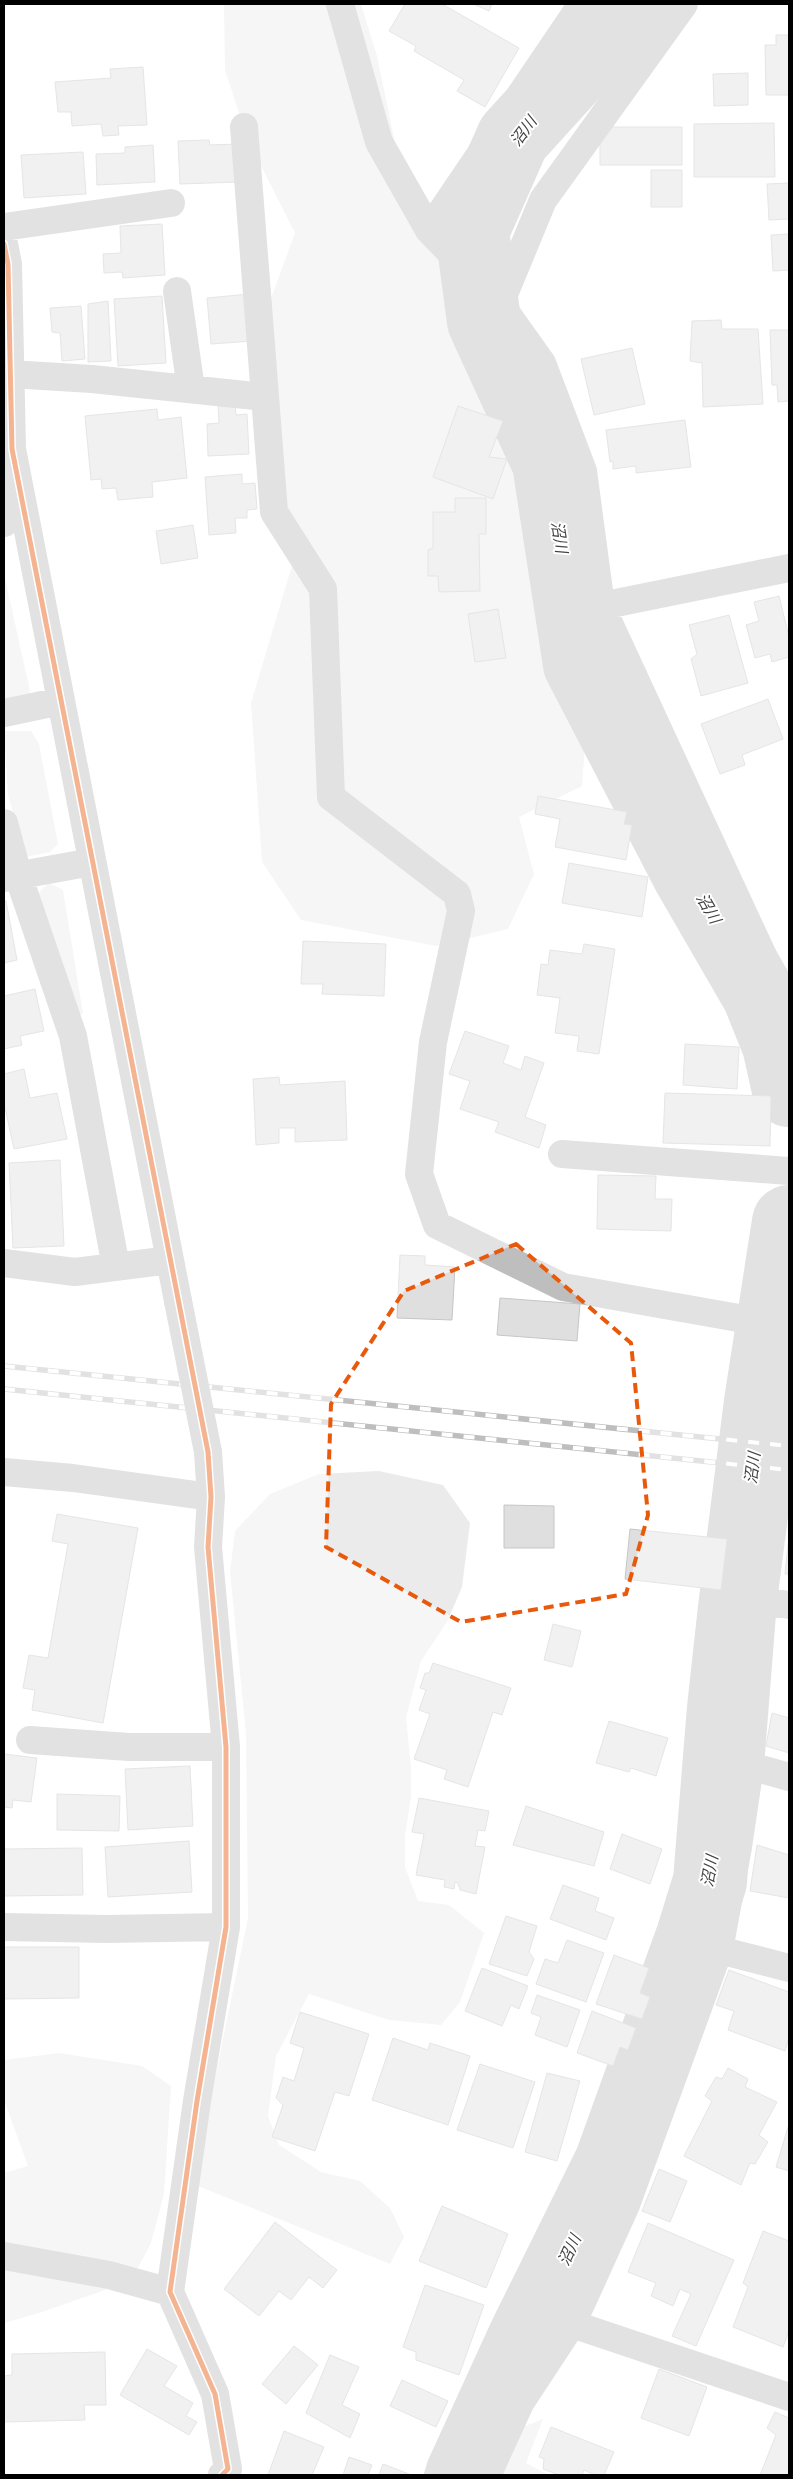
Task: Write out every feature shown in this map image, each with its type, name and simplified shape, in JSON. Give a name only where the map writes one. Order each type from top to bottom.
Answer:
[{"type":"street","points":[[340,4],[379,142],[429,230],[500,304],[542,364],[584,471],[601,606],[789,1012]]},
{"type":"street","points":[[429,230],[582,4]]},
{"type":"street","points":[[500,304],[543,200],[684,4]]},
{"type":"street","points":[[244,127],[274,512],[323,589],[331,797],[457,894],[461,911],[433,1042],[419,1174],[437,1224],[563,1287],[786,1326]]},
{"type":"street","points":[[4,227],[171,203]]},
{"type":"street","points":[[4,244],[8,264],[12,449],[17,480],[208,1452],[211,1497],[208,1546],[226,1747],[226,1927],[197,2100],[170,2292],[215,2394],[227,2473]]},
{"type":"street","points":[[177,291],[191,389]]},
{"type":"street","points":[[10,374],[92,378],[265,397]]},
{"type":"street","points":[[4,523],[17,480]]},
{"type":"street","points":[[601,606],[789,568]]},
{"type":"street","points":[[4,713],[61,701]]},
{"type":"street","points":[[4,824],[11,876],[73,1036],[116,1267]]},
{"type":"street","points":[[11,876],[92,862]]},
{"type":"street","points":[[562,1154],[785,1170]]},
{"type":"street","points":[[4,1263],[74,1272],[170,1260]]},
{"type":"street","points":[[438,2475],[457,2432],[522,2400],[572,2324],[626,2205],[718,1950],[738,1847],[776,1603],[789,1401]]},
{"type":"street","points":[[4,1472],[73,1478],[211,1497]]},
{"type":"street","points":[[30,1740],[129,1747],[226,1747]]},
{"type":"street","points":[[750,1766],[789,1777]]},
{"type":"street","points":[[4,1927],[106,1929],[226,1927]]},
{"type":"street","points":[[718,1950],[789,1968]]},
{"type":"street","points":[[4,2256],[109,2275],[170,2292]]},
{"type":"street","points":[[572,2324],[789,2397]]},
{"type":"highlighted area","points":[[516,1244],[631,1343],[648,1515],[626,1594],[461,1622],[326,1547],[331,1404],[404,1291]]},
{"type":"shaded area","points":[[224,4],[361,4],[377,56],[404,186],[456,297],[497,349],[501,440],[535,537],[540,628],[586,733],[582,786],[519,817],[534,874],[508,929],[436,946],[301,920],[262,862],[251,703],[296,552],[251,353],[295,233],[248,140],[225,70]]},
{"type":"shaded area","points":[[4,574],[30,691],[26,701],[4,700]]},
{"type":"shaded area","points":[[4,731],[31,731],[39,744],[58,844],[50,852],[26,857],[8,795]]},
{"type":"shaded area","points":[[49,883],[63,890],[83,1014],[74,1015],[37,894]]},
{"type":"shaded area","points":[[379,1471],[443,1485],[470,1523],[462,1587],[447,1622],[421,1661],[406,1717],[411,1768],[411,1796],[405,1836],[405,1867],[418,1901],[449,1905],[484,1933],[460,2002],[441,2025],[389,2020],[309,1994],[276,2056],[268,2116],[279,2145],[321,2172],[360,2181],[390,2208],[404,2237],[390,2264],[193,2184],[248,1918],[246,1733],[230,1572],[235,1531],[270,1494],[319,1474]]},
{"type":"shaded area","points":[[59,2053],[142,2066],[171,2086],[164,2194],[151,2243],[131,2281],[4,2323],[4,2173],[28,2166],[4,2100],[4,2060]]},
{"type":"shaded area","points":[[543,2419],[526,2463],[549,2475],[477,2475],[485,2457],[502,2435]]},
{"type":"building","points":[[405,4],[442,4],[519,48],[485,107],[457,91],[464,80],[414,51],[416,46],[389,31]]},
{"type":"building","points":[[473,4],[492,4],[489,11]]},
{"type":"building","points":[[776,35],[789,35],[789,95],[766,95],[765,45],[776,45]]},
{"type":"building","points":[[143,67],[147,125],[118,126],[119,135],[103,136],[101,124],[72,126],[71,112],[58,112],[55,82],[111,78],[110,69]]},
{"type":"building","points":[[748,73],[748,105],[714,106],[713,74]]},
{"type":"building","points":[[774,123],[775,177],[694,177],[694,124]]},
{"type":"building","points":[[600,127],[682,127],[682,165],[600,165]]},
{"type":"building","points":[[209,140],[210,145],[238,144],[239,182],[180,184],[178,141]]},
{"type":"building","points":[[153,145],[155,182],[97,185],[96,154],[125,153],[125,147]]},
{"type":"building","points":[[83,152],[86,194],[24,198],[21,155]]},
{"type":"building","points":[[651,170],[682,170],[682,207],[651,207]]},
{"type":"building","points":[[789,183],[789,219],[769,220],[767,184]]},
{"type":"building","points":[[162,224],[165,275],[123,278],[122,272],[104,273],[103,254],[121,253],[120,226]]},
{"type":"building","points":[[789,234],[789,270],[773,271],[771,235]]},
{"type":"building","points":[[249,294],[253,341],[211,344],[207,298]]},
{"type":"building","points":[[162,296],[166,363],[118,366],[114,299]]},
{"type":"building","points":[[108,301],[111,361],[88,362],[88,304]]},
{"type":"building","points":[[81,306],[85,359],[62,361],[60,333],[52,332],[50,308]]},
{"type":"building","points":[[721,320],[722,329],[758,329],[763,404],[703,407],[702,363],[690,361],[692,321]]},
{"type":"building","points":[[770,330],[789,330],[789,401],[778,402],[777,385],[772,385]]},
{"type":"building","points":[[632,348],[645,404],[594,415],[581,359]]},
{"type":"building","points":[[235,404],[236,415],[247,414],[249,454],[208,456],[207,424],[219,423],[218,405]]},
{"type":"building","points":[[458,406],[503,421],[489,457],[507,459],[493,499],[433,477]]},
{"type":"building","points":[[157,409],[158,420],[181,417],[187,478],[152,482],[153,497],[118,500],[116,488],[102,489],[101,479],[91,480],[85,416]]},
{"type":"building","points":[[685,420],[691,467],[636,473],[636,466],[613,469],[613,461],[610,462],[606,430]]},
{"type":"building","points":[[242,474],[242,484],[255,483],[257,509],[247,510],[247,518],[235,518],[236,533],[209,535],[205,477]]},
{"type":"building","points":[[455,498],[486,498],[486,534],[479,534],[480,591],[439,592],[438,576],[428,576],[428,550],[433,548],[433,512],[455,512]]},
{"type":"building","points":[[193,525],[198,558],[161,564],[156,531]]},
{"type":"building","points":[[779,596],[789,637],[789,657],[772,662],[770,654],[755,658],[746,625],[759,621],[754,602]]},
{"type":"building","points":[[498,609],[506,658],[475,662],[468,614]]},
{"type":"building","points":[[729,615],[748,683],[701,696],[691,659],[697,654],[689,625]]},
{"type":"building","points":[[768,699],[783,739],[742,755],[745,765],[720,774],[701,724]]},
{"type":"building","points":[[538,796],[627,812],[624,824],[632,825],[626,860],[555,847],[560,819],[535,814]]},
{"type":"building","points":[[569,863],[648,877],[642,917],[562,903]]},
{"type":"building","points":[[4,901],[6,901],[17,960],[4,963]]},
{"type":"building","points":[[303,941],[386,944],[384,996],[322,994],[323,984],[301,984]]},
{"type":"building","points":[[584,944],[615,949],[599,1054],[577,1051],[579,1036],[555,1033],[560,998],[537,995],[541,964],[548,965],[550,950],[582,954]]},
{"type":"building","points":[[35,989],[44,1031],[20,1036],[22,1045],[4,1049],[4,996]]},
{"type":"building","points":[[465,1031],[509,1046],[503,1063],[521,1070],[525,1056],[544,1063],[525,1117],[546,1125],[539,1148],[495,1132],[499,1122],[460,1109],[470,1081],[449,1074]]},
{"type":"building","points":[[685,1044],[739,1047],[737,1089],[683,1085]]},
{"type":"building","points":[[24,1069],[30,1098],[57,1093],[67,1139],[14,1149],[4,1103],[4,1074]]},
{"type":"building","points":[[279,1077],[280,1085],[345,1081],[347,1140],[295,1142],[295,1128],[279,1128],[279,1143],[256,1145],[253,1079]]},
{"type":"building","points":[[665,1093],[771,1096],[770,1146],[663,1143]]},
{"type":"building","points":[[60,1160],[64,1246],[13,1248],[9,1163]]},
{"type":"building","points":[[598,1175],[656,1176],[655,1199],[672,1199],[671,1231],[597,1229]]},
{"type":"building","points":[[400,1255],[425,1256],[425,1265],[455,1267],[452,1320],[397,1318]]},
{"type":"building","points":[[500,1298],[580,1304],[577,1341],[497,1335]]},
{"type":"building","points":[[504,1505],[554,1506],[554,1548],[504,1548]]},
{"type":"building","points":[[57,1514],[138,1528],[103,1723],[32,1710],[35,1690],[23,1688],[29,1655],[48,1658],[68,1544],[52,1541]]},
{"type":"building","points":[[630,1529],[727,1539],[721,1590],[625,1579]]},
{"type":"building","points":[[789,1536],[789,1574],[785,1574]]},
{"type":"building","points":[[553,1624],[581,1631],[572,1667],[544,1660]]},
{"type":"building","points":[[433,1663],[511,1688],[502,1715],[493,1712],[468,1787],[444,1779],[447,1770],[414,1759],[430,1714],[419,1710],[426,1690],[420,1688],[425,1673],[429,1673]]},
{"type":"building","points":[[772,1713],[789,1718],[789,1753],[766,1746]]},
{"type":"building","points":[[609,1721],[668,1738],[656,1776],[631,1768],[629,1772],[596,1763]]},
{"type":"building","points":[[4,1754],[37,1758],[31,1802],[13,1800],[12,1808],[4,1807]]},
{"type":"building","points":[[190,1766],[193,1826],[128,1830],[125,1769]]},
{"type":"building","points":[[57,1794],[120,1796],[119,1831],[57,1830]]},
{"type":"building","points":[[419,1798],[489,1811],[485,1831],[478,1830],[475,1846],[485,1847],[476,1894],[460,1890],[458,1883],[455,1882],[454,1889],[444,1887],[445,1880],[416,1875],[424,1834],[412,1832]]},
{"type":"building","points":[[526,1806],[604,1832],[594,1866],[513,1845]]},
{"type":"building","points":[[622,1834],[662,1849],[650,1884],[610,1869]]},
{"type":"building","points":[[189,1841],[192,1892],[108,1897],[105,1847]]},
{"type":"building","points":[[757,1845],[789,1855],[789,1898],[750,1891]]},
{"type":"building","points":[[82,1848],[83,1895],[4,1896],[4,1849]]},
{"type":"building","points":[[563,1885],[599,1898],[595,1911],[614,1918],[606,1940],[550,1919]]},
{"type":"building","points":[[506,1916],[537,1926],[529,1952],[534,1959],[527,1976],[489,1964]]},
{"type":"building","points":[[567,1940],[604,1953],[586,2002],[536,1984],[545,1959],[558,1963]]},
{"type":"building","points":[[4,1947],[79,1947],[79,1998],[4,1999]]},
{"type":"building","points":[[614,1955],[649,1968],[640,1993],[650,1997],[642,2019],[596,2004]]},
{"type":"building","points":[[482,1968],[528,1986],[519,2009],[511,2005],[502,2026],[465,2011]]},
{"type":"building","points":[[729,1970],[789,1992],[789,2038],[785,2051],[728,2030],[734,2011],[716,2005]]},
{"type":"building","points":[[537,1995],[580,2010],[567,2047],[535,2035],[541,2017],[531,2013]]},
{"type":"building","points":[[592,2011],[636,2028],[628,2050],[620,2047],[613,2066],[577,2053]]},
{"type":"building","points":[[300,2012],[369,2034],[349,2096],[335,2092],[315,2151],[272,2137],[283,2105],[276,2098],[283,2077],[294,2081],[304,2048],[290,2043]]},
{"type":"building","points":[[393,2038],[428,2050],[430,2043],[470,2056],[448,2125],[372,2100]]},
{"type":"building","points":[[480,2064],[535,2082],[513,2148],[457,2130]]},
{"type":"building","points":[[728,2068],[748,2079],[745,2087],[777,2102],[759,2135],[768,2142],[755,2164],[750,2163],[741,2185],[684,2156],[712,2101],[705,2096],[716,2077],[722,2079]]},
{"type":"building","points":[[547,2073],[580,2081],[557,2161],[525,2152]]},
{"type":"building","points":[[789,2124],[789,2171],[776,2167]]},
{"type":"building","points":[[659,2169],[687,2181],[670,2222],[642,2211]]},
{"type":"building","points":[[442,2206],[508,2234],[486,2288],[419,2261]]},
{"type":"building","points":[[275,2222],[337,2270],[323,2288],[309,2277],[291,2300],[279,2291],[259,2316],[224,2289]]},
{"type":"building","points":[[648,2223],[734,2260],[696,2346],[672,2336],[691,2294],[680,2289],[673,2306],[651,2296],[656,2283],[628,2272]]},
{"type":"building","points":[[763,2231],[789,2241],[789,2331],[783,2347],[733,2327],[748,2287],[743,2283]]},
{"type":"building","points":[[425,2285],[484,2305],[459,2375],[416,2360],[416,2352],[403,2347]]},
{"type":"building","points":[[294,2346],[318,2365],[286,2404],[262,2384]]},
{"type":"building","points":[[147,2349],[177,2366],[164,2386],[193,2403],[186,2416],[197,2422],[189,2435],[120,2395]]},
{"type":"building","points":[[105,2352],[106,2405],[84,2405],[85,2420],[4,2422],[4,2376],[12,2375],[12,2354]]},
{"type":"building","points":[[330,2355],[359,2367],[342,2405],[360,2414],[350,2438],[306,2413]]},
{"type":"building","points":[[659,2369],[707,2387],[689,2436],[641,2418]]},
{"type":"building","points":[[402,2380],[448,2401],[436,2427],[390,2406]]},
{"type":"building","points":[[775,2412],[789,2418],[789,2475],[760,2475],[776,2435],[767,2428]]},
{"type":"building","points":[[551,2427],[614,2452],[604,2475],[595,2475],[584,2470],[582,2475],[559,2475],[543,2469],[544,2459],[539,2457]]},
{"type":"building","points":[[284,2431],[324,2447],[312,2475],[268,2475]]},
{"type":"building","points":[[349,2457],[372,2465],[368,2475],[343,2475]]},
{"type":"building","points":[[383,2464],[409,2474],[379,2475]]},
{"type":"waterway","name":"沼川","points":[[635,4],[513,138],[472,231],[484,321],[549,463],[580,664],[689,874],[759,995],[779,1045],[789,1090]]},
{"type":"waterway","name":"沼川","points":[[462,2475],[526,2335],[611,2163],[693,1936],[710,1881],[724,1708],[735,1608],[761,1402],[789,1222]]},
{"type":"railway","points":[[4,1366],[789,1446]]},
{"type":"railway","points":[[4,1389],[789,1470]]},
{"type":"cycle path","points":[[4,244],[8,264],[12,449],[208,1452],[211,1497],[208,1547],[226,1747],[226,1927],[197,2101],[170,2292],[215,2394],[228,2469],[222,2475]]}]
